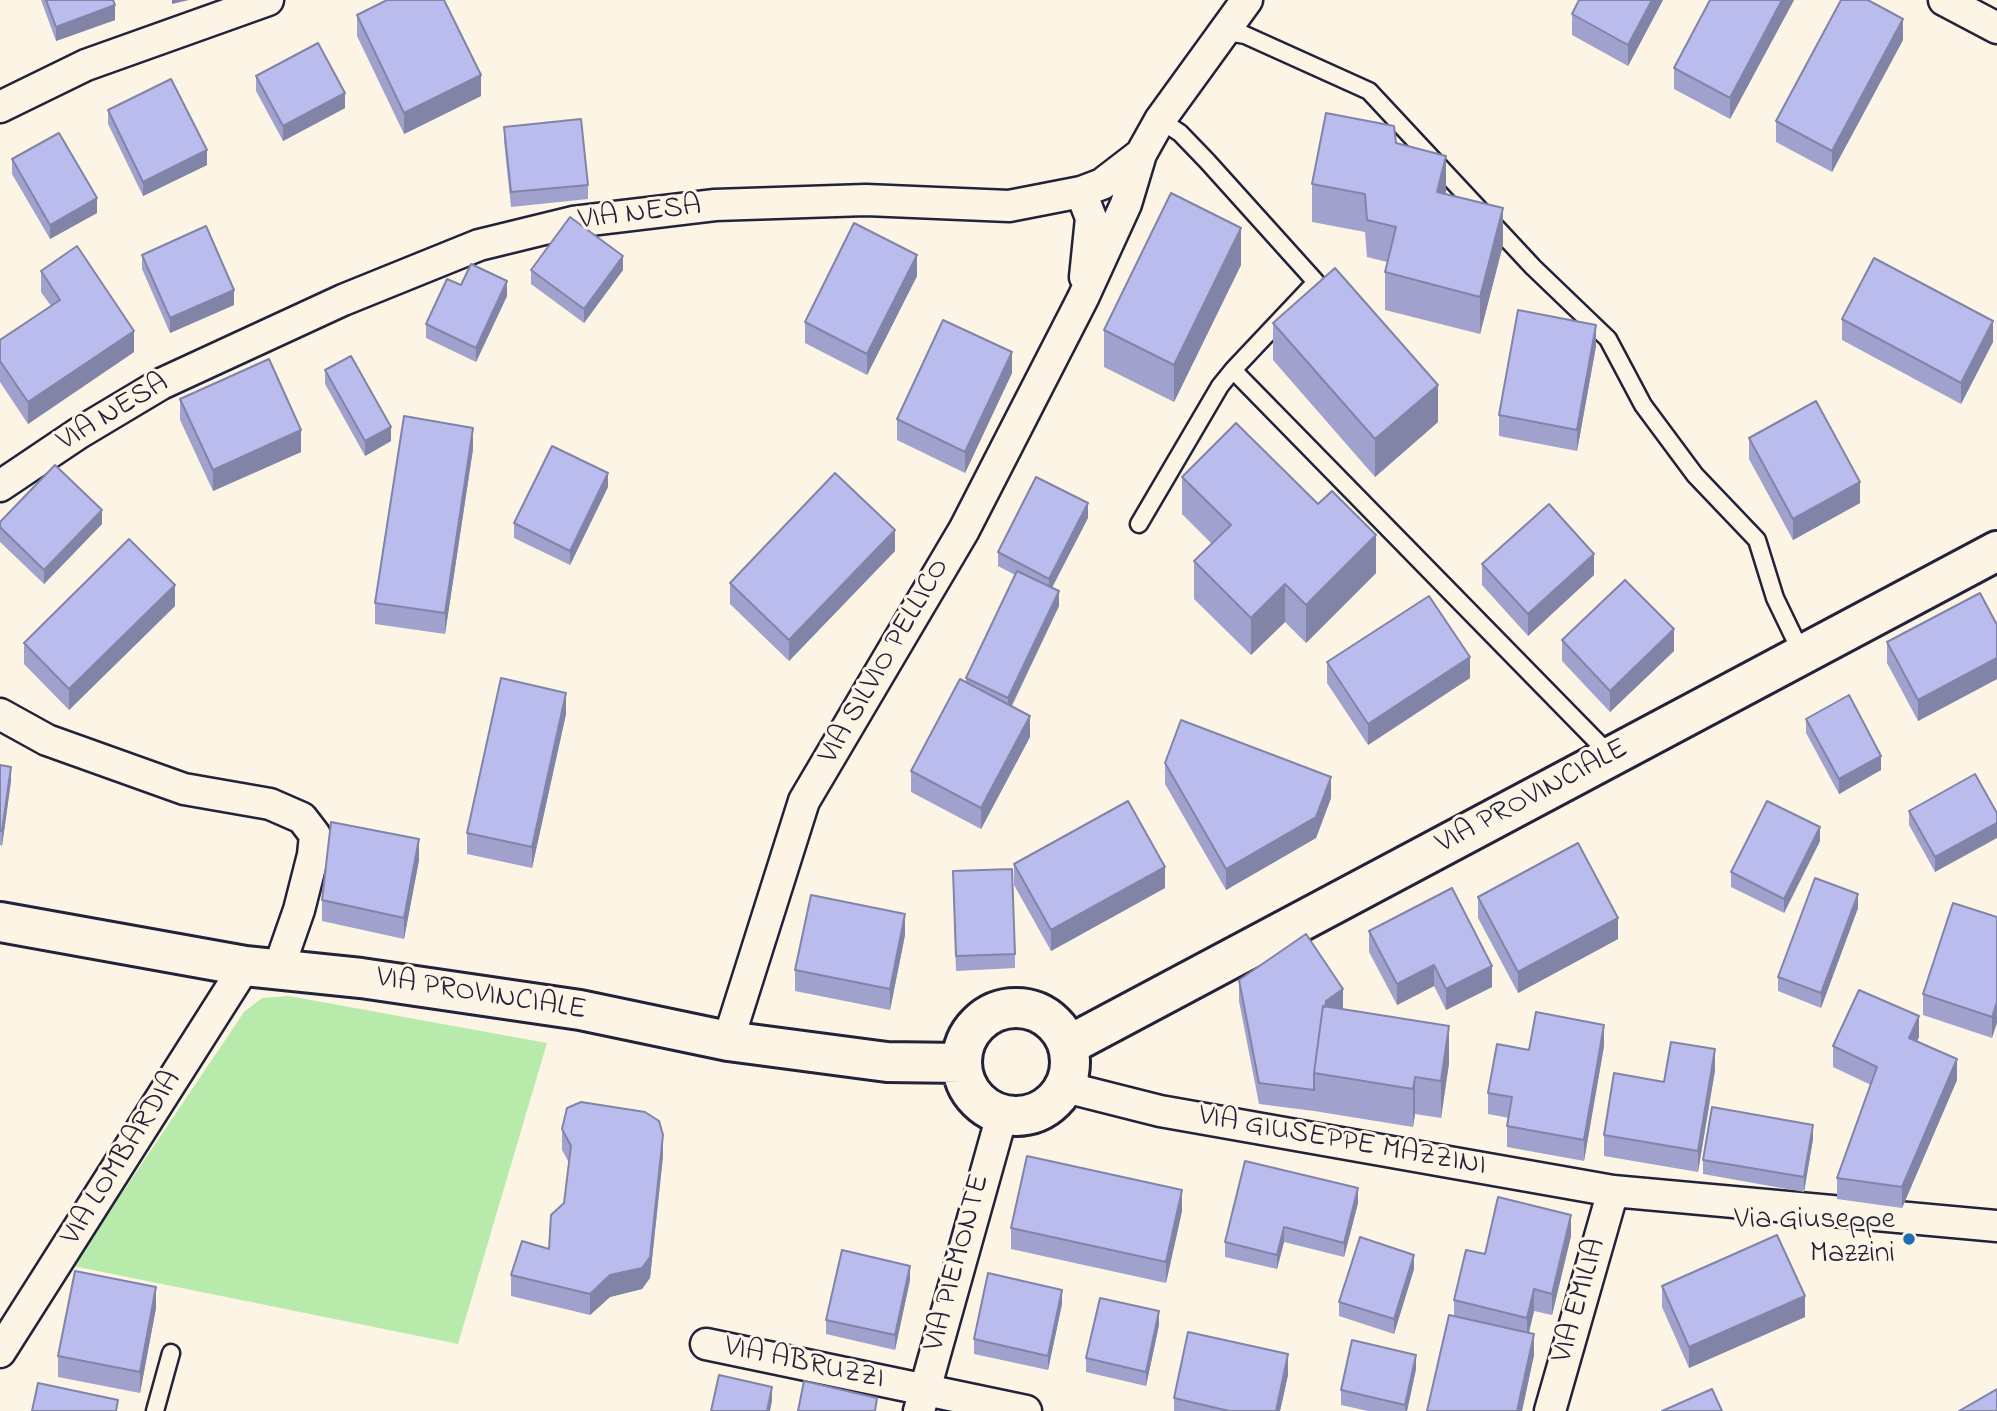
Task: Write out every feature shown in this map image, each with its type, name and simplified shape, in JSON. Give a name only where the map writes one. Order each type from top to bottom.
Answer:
[{"type":"street","points":[[0,107],[86,65],[268,0]]},
{"type":"street","name":"VIA NESA","points":[[0,486],[79,433],[161,384],[343,300],[479,245],[573,222],[715,205],[866,200],[1009,205],[1081,192],[1102,184],[1141,154],[1160,120],[1247,0]]},
{"type":"street","points":[[1944,0],[1997,28]]},
{"type":"street","name":"VIA SILVIO PELLICO","points":[[728,1041],[804,801],[964,530],[1083,298],[1126,204],[1141,154]]},
{"type":"street","name":"VIA SILVIO PELLICO","points":[[1081,192],[1091,218],[1083,298]]},
{"type":"street","name":"VIA PROVINCIALE","points":[[1069,1045],[1997,551]]},
{"type":"street","name":"VIA LOMBARDIA","points":[[0,714],[47,740],[184,789],[270,804],[302,818],[315,835],[313,855],[299,911],[0,1352]]},
{"type":"street","name":"VIA PROVINCIALE","points":[[0,922],[262,968],[361,978],[580,1010],[728,1041],[887,1062],[962,1063]]},
{"type":"street","points":[[1032,1007],[1060,1027],[1069,1045],[1070,1066],[1065,1087],[1055,1101],[1039,1112],[1020,1116],[1002,1115],[983,1106],[972,1093],[962,1063],[964,1043],[974,1027],[992,1012],[1032,1007]]},
{"type":"street","name":"VIA GIUSEPPE MAZZINI","points":[[1065,1087],[1160,1111],[1613,1191],[1997,1226]]},
{"type":"street","name":"VIA PIEMONTE","points":[[921,1401],[1002,1115]]},
{"type":"street","name":"VIA EMILIA","points":[[1550,1411],[1613,1191]]},
{"type":"street","name":"VIA ABRUZZI","points":[[706,1344],[921,1401],[1026,1411]]},
{"type":"lane","points":[[1222,31],[1245,35],[1368,91],[1533,267],[1608,339],[1643,405],[1657,425],[1695,475],[1757,540],[1775,598],[1802,654]]},
{"type":"lane","points":[[1139,524],[1220,386],[1316,282],[1208,161],[1180,133],[1160,120]]},
{"type":"lane","points":[[1233,370],[1611,756]]},
{"type":"lane","points":[[155,1411],[172,1353]]},
{"type":"green space","points":[[289,996],[547,1043],[458,1344],[73,1266],[244,1012],[262,998]]},
{"type":"building","points":[[46,0],[113,0],[115,5],[56,27]]},
{"type":"building","points":[[387,0],[444,0],[481,75],[404,113],[357,15]]},
{"type":"building","points":[[1579,0],[1652,0],[1628,45],[1572,14]]},
{"type":"building","points":[[1710,0],[1782,0],[1730,98],[1674,68]]},
{"type":"building","points":[[1841,0],[1868,0],[1903,19],[1832,151],[1776,121]]},
{"type":"building","points":[[318,43],[345,93],[283,126],[256,76]]},
{"type":"building","points":[[171,79],[207,150],[143,182],[108,110]]},
{"type":"building","points":[[1326,113],[1394,126],[1396,143],[1446,156],[1437,192],[1503,208],[1480,297],[1385,272],[1396,227],[1367,220],[1365,194],[1312,184]]},
{"type":"building","points":[[581,119],[588,185],[511,192],[504,127]]},
{"type":"building","points":[[59,133],[97,198],[50,225],[12,159]]},
{"type":"building","points":[[1171,193],[1241,228],[1174,365],[1104,330]]},
{"type":"building","points":[[570,217],[623,256],[584,309],[531,270]]},
{"type":"building","points":[[854,223],[917,255],[867,354],[805,322]]},
{"type":"building","points":[[206,226],[234,290],[170,318],[142,255]]},
{"type":"building","points":[[77,246],[134,331],[28,402],[0,361],[0,340],[60,300],[41,271]]},
{"type":"building","points":[[1874,258],[1993,321],[1961,383],[1842,319]]},
{"type":"building","points":[[471,264],[507,281],[476,348],[426,324],[447,279],[461,285]]},
{"type":"building","points":[[1335,268],[1438,385],[1375,439],[1273,323]]},
{"type":"building","points":[[1518,310],[1596,325],[1577,430],[1499,415]]},
{"type":"building","points":[[943,320],[1012,352],[965,452],[897,419]]},
{"type":"building","points":[[351,356],[391,427],[365,441],[325,370]]},
{"type":"building","points":[[269,359],[301,430],[213,470],[180,399]]},
{"type":"building","points":[[1816,401],[1860,482],[1793,519],[1749,438]]},
{"type":"building","points":[[404,416],[473,428],[445,613],[375,603]]},
{"type":"building","points":[[1236,423],[1318,504],[1332,491],[1376,535],[1306,605],[1285,584],[1251,618],[1194,561],[1231,525],[1182,477]]},
{"type":"building","points":[[552,446],[608,473],[570,551],[514,523]]},
{"type":"building","points":[[55,465],[102,510],[44,570],[0,527],[0,522]]},
{"type":"building","points":[[835,473],[895,530],[789,640],[730,583]]},
{"type":"building","points":[[1036,477],[1088,503],[1049,579],[998,552]]},
{"type":"building","points":[[1549,504],[1594,554],[1528,614],[1482,564]]},
{"type":"building","points":[[129,539],[175,585],[69,689],[24,643]]},
{"type":"building","points":[[1017,571],[1059,591],[1008,698],[966,678]]},
{"type":"building","points":[[1625,580],[1674,629],[1610,691],[1562,640]]},
{"type":"building","points":[[1980,593],[1997,625],[1997,658],[1918,700],[1887,642]]},
{"type":"building","points":[[1429,596],[1470,657],[1368,724],[1327,662]]},
{"type":"building","points":[[501,678],[566,693],[532,847],[467,833]]},
{"type":"building","points":[[960,679],[1030,716],[981,808],[911,771]]},
{"type":"building","points":[[1849,695],[1881,756],[1839,779],[1806,719]]},
{"type":"building","points":[[1181,720],[1331,777],[1316,817],[1226,869],[1165,763]]},
{"type":"building","points":[[0,765],[11,767],[2,831],[0,831]]},
{"type":"building","points":[[1975,774],[1997,813],[1997,823],[1935,857],[1909,811]]},
{"type":"building","points":[[1128,801],[1165,867],[1051,930],[1014,864]]},
{"type":"building","points":[[1767,801],[1820,827],[1784,899],[1731,872]]},
{"type":"building","points":[[331,822],[419,839],[404,918],[322,900]]},
{"type":"building","points":[[1578,843],[1618,918],[1518,972],[1478,897]]},
{"type":"building","points":[[1012,869],[1015,954],[956,956],[953,871]]},
{"type":"building","points":[[1815,878],[1858,894],[1821,993],[1778,977]]},
{"type":"building","points":[[1452,888],[1492,966],[1446,989],[1434,965],[1397,984],[1369,931]]},
{"type":"building","points":[[811,895],[905,914],[890,989],[795,970]]},
{"type":"building","points":[[1953,903],[1997,917],[1997,1002],[1992,1017],[1923,994]]},
{"type":"building","points":[[1306,934],[1343,989],[1323,1006],[1314,1090],[1259,1083],[1239,980]]},
{"type":"building","points":[[1859,990],[1919,1016],[1909,1038],[1957,1059],[1902,1187],[1837,1178],[1877,1067],[1833,1046]]},
{"type":"building","points":[[1323,1006],[1449,1026],[1441,1081],[1415,1077],[1413,1089],[1314,1073]]},
{"type":"building","points":[[1536,1012],[1604,1025],[1584,1140],[1507,1126],[1512,1097],[1488,1093],[1497,1044],[1529,1050]]},
{"type":"building","points":[[1671,1042],[1715,1049],[1698,1151],[1604,1135],[1614,1073],[1664,1082]]},
{"type":"building","points":[[581,1102],[645,1112],[659,1121],[663,1135],[650,1257],[642,1268],[610,1275],[590,1294],[511,1275],[522,1241],[549,1249],[551,1215],[564,1203],[571,1146],[562,1129],[567,1108]]},
{"type":"building","points":[[1712,1107],[1813,1125],[1804,1177],[1703,1160]]},
{"type":"building","points":[[1027,1156],[1182,1190],[1166,1262],[1011,1228]]},
{"type":"building","points":[[1245,1161],[1358,1188],[1344,1243],[1284,1227],[1277,1255],[1225,1242]]},
{"type":"building","points":[[1498,1197],[1571,1215],[1552,1294],[1534,1289],[1527,1318],[1454,1300],[1466,1250],[1485,1254]]},
{"type":"building","points":[[1777,1235],[1805,1296],[1689,1347],[1662,1286]]},
{"type":"building","points":[[1360,1237],[1414,1255],[1394,1319],[1339,1302]]},
{"type":"building","points":[[842,1250],[910,1266],[895,1335],[826,1320]]},
{"type":"building","points":[[75,1271],[156,1287],[140,1372],[58,1356]]},
{"type":"building","points":[[988,1273],[1062,1290],[1048,1356],[974,1339]]},
{"type":"building","points":[[1100,1298],[1159,1311],[1146,1372],[1086,1358]]},
{"type":"building","points":[[1449,1315],[1534,1334],[1517,1411],[1427,1411]]},
{"type":"building","points":[[1188,1332],[1288,1354],[1276,1411],[1229,1411],[1174,1398]]},
{"type":"building","points":[[1352,1340],[1416,1355],[1405,1405],[1341,1390]]},
{"type":"building","points":[[719,1375],[772,1387],[767,1411],[711,1411]]},
{"type":"building","points":[[804,1381],[877,1398],[875,1411],[798,1411]]},
{"type":"building","points":[[38,1383],[118,1400],[116,1411],[32,1411]]},
{"type":"building","points":[[1712,1389],[1722,1411],[1662,1411]]},
{"type":"building","points":[[1997,1389],[1997,1411],[1959,1411]]},
{"type":"place","name":"Via Giuseppe Mazzini","points":[[1909,1239]]}]
